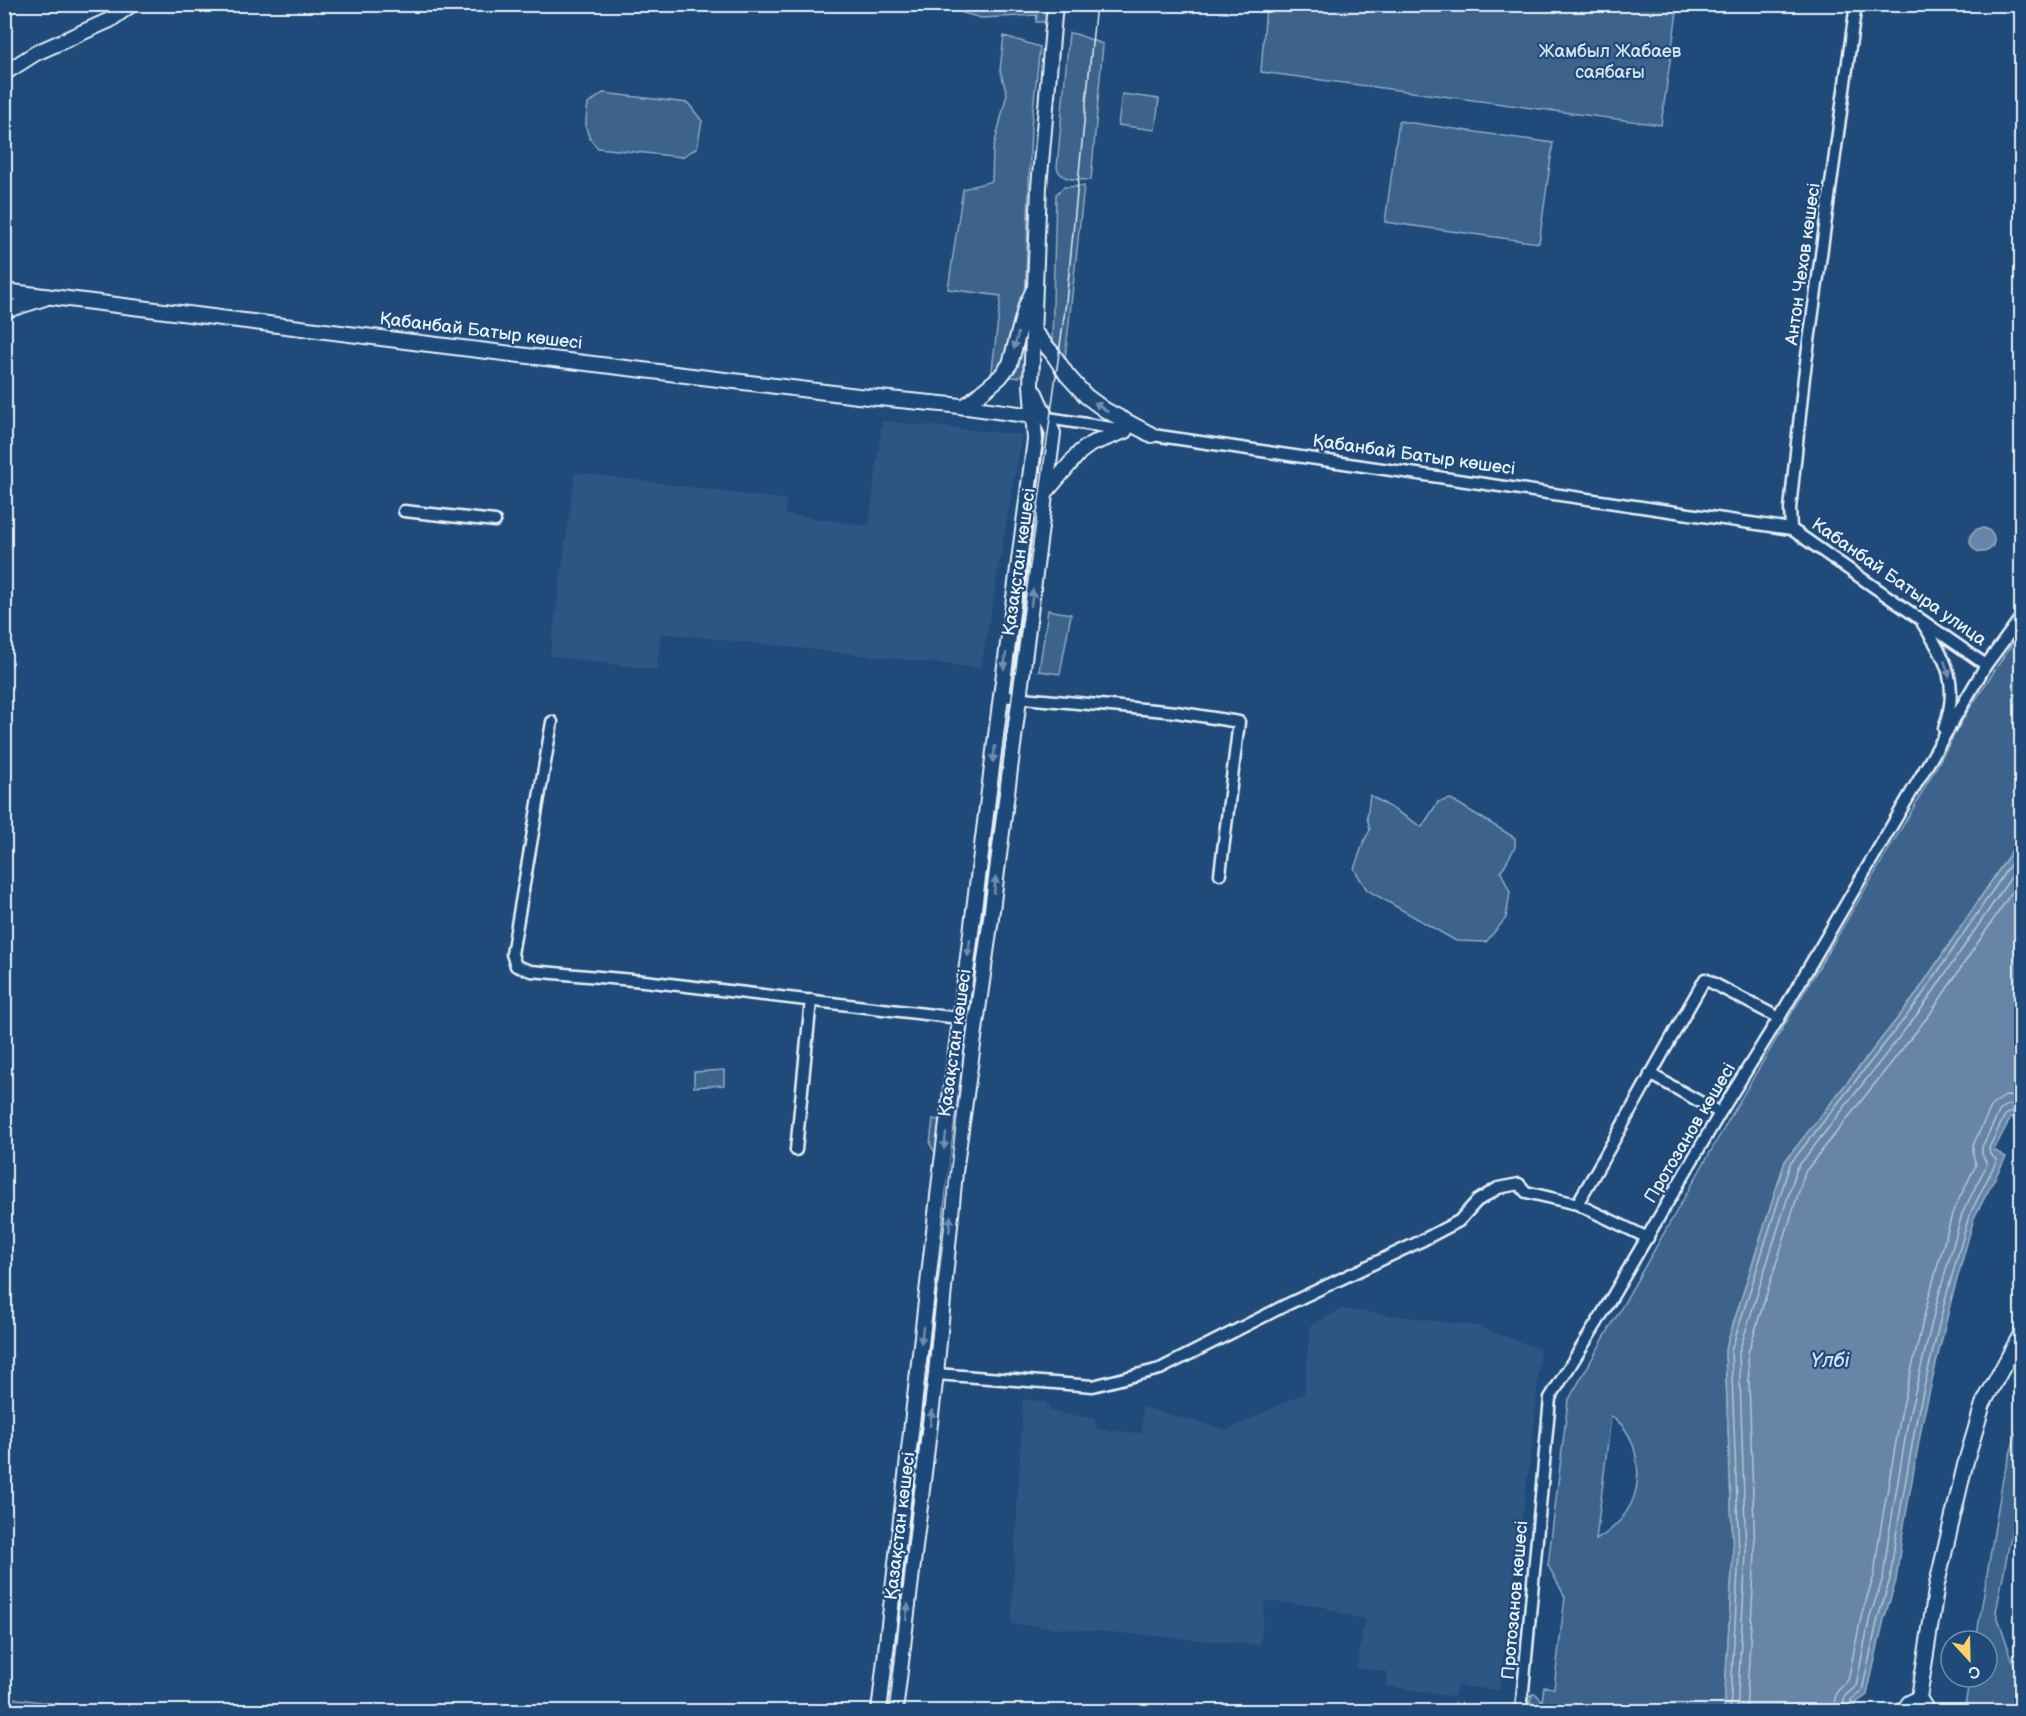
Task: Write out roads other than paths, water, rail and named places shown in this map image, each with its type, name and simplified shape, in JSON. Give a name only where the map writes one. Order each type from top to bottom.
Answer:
[{"type":"main road","points":[[4,76],[6,72],[36,53],[110,20],[132,4]]},
{"type":"main road","name":"Қазақстан көшесі","points":[[895,1712],[936,1374],[955,1172],[991,918],[1053,433],[1040,417],[1031,385],[1035,332],[1039,187],[1055,4]]},
{"type":"main road","points":[[958,406],[1006,372],[1026,306],[1035,286]]},
{"type":"main road","name":"Қабанбай Батыр көшесі","points":[[4,291],[858,396],[958,406]]},
{"type":"main road","points":[[4,311],[36,302],[48,296]]},
{"type":"main road","points":[[1035,332],[1086,396],[1105,410],[1152,435]]},
{"type":"main road","points":[[958,406],[1040,417]]},
{"type":"main road","name":"Қазақстан көшесі","points":[[879,1712],[960,1018],[1001,696],[1040,417]]},
{"type":"main road","points":[[1046,492],[1080,452],[1091,444],[1125,430]]},
{"type":"main road","points":[[973,915],[991,918]]},
{"type":"main road","points":[[1928,1712],[1919,1698],[1937,1584],[1965,1466],[1983,1404],[2022,1332]]},
{"type":"main road","points":[[918,1373],[936,1374]]},
{"type":"main road","points":[[889,1631],[905,1633]]},
{"type":"main road","points":[[1903,1712],[1909,1703],[1919,1698]]},
{"type":"street","name":"Антон Чехов көшесі","points":[[1791,529],[1790,509],[1804,377],[1856,4]]},
{"type":"street","name":"Қабанбай Батыр көшесі","points":[[1040,417],[1791,529]]},
{"type":"street","points":[[404,511],[495,521]]},
{"type":"street","name":"Кабанбай Батыра улица","points":[[1791,529],[1986,665]]},
{"type":"street","name":"Протозанов көшесі","points":[[1521,1712],[1550,1398],[1779,1018],[1986,665],[2022,616]]},
{"type":"street","points":[[1919,618],[1946,664],[1952,686],[1949,714],[1940,745]]},
{"type":"street","points":[[1001,696],[1176,712],[1239,722],[1220,874]]},
{"type":"street","points":[[552,722],[512,954],[516,966],[531,971],[600,976],[976,1020]]},
{"type":"street","points":[[1577,1204],[1706,979],[1779,1018]]},
{"type":"street","points":[[796,1150],[812,1000]]},
{"type":"street","points":[[1650,1074],[1720,1113]]},
{"type":"street","points":[[936,1374],[1093,1386],[1160,1369],[1459,1221],[1477,1201],[1498,1188],[1519,1184],[1526,1192],[1577,1204],[1648,1238]]},
{"type":"water","points":[[1982,528],[1991,531],[1994,540],[1991,549],[1982,552],[1973,549],[1970,540],[1973,531]]},
{"type":"water","name":"Үлбі","points":[[2021,837],[2021,1122],[2011,1117],[1994,1150],[2006,1157],[1974,1218],[1951,1301],[1923,1419],[1896,1581],[1884,1619],[1867,1695],[1856,1703],[1855,1711],[1724,1711],[1733,1553],[1725,1350],[1785,1161],[1912,1000]]},
{"type":"tram line","points":[[889,1712],[968,1018],[1066,302],[1096,4]]},
{"type":"tram line","points":[[4,1710],[14,1712]]},
{"type":"park label","name":"Жамбыл Жабаев саябағы","points":[[1610,61]]}]
